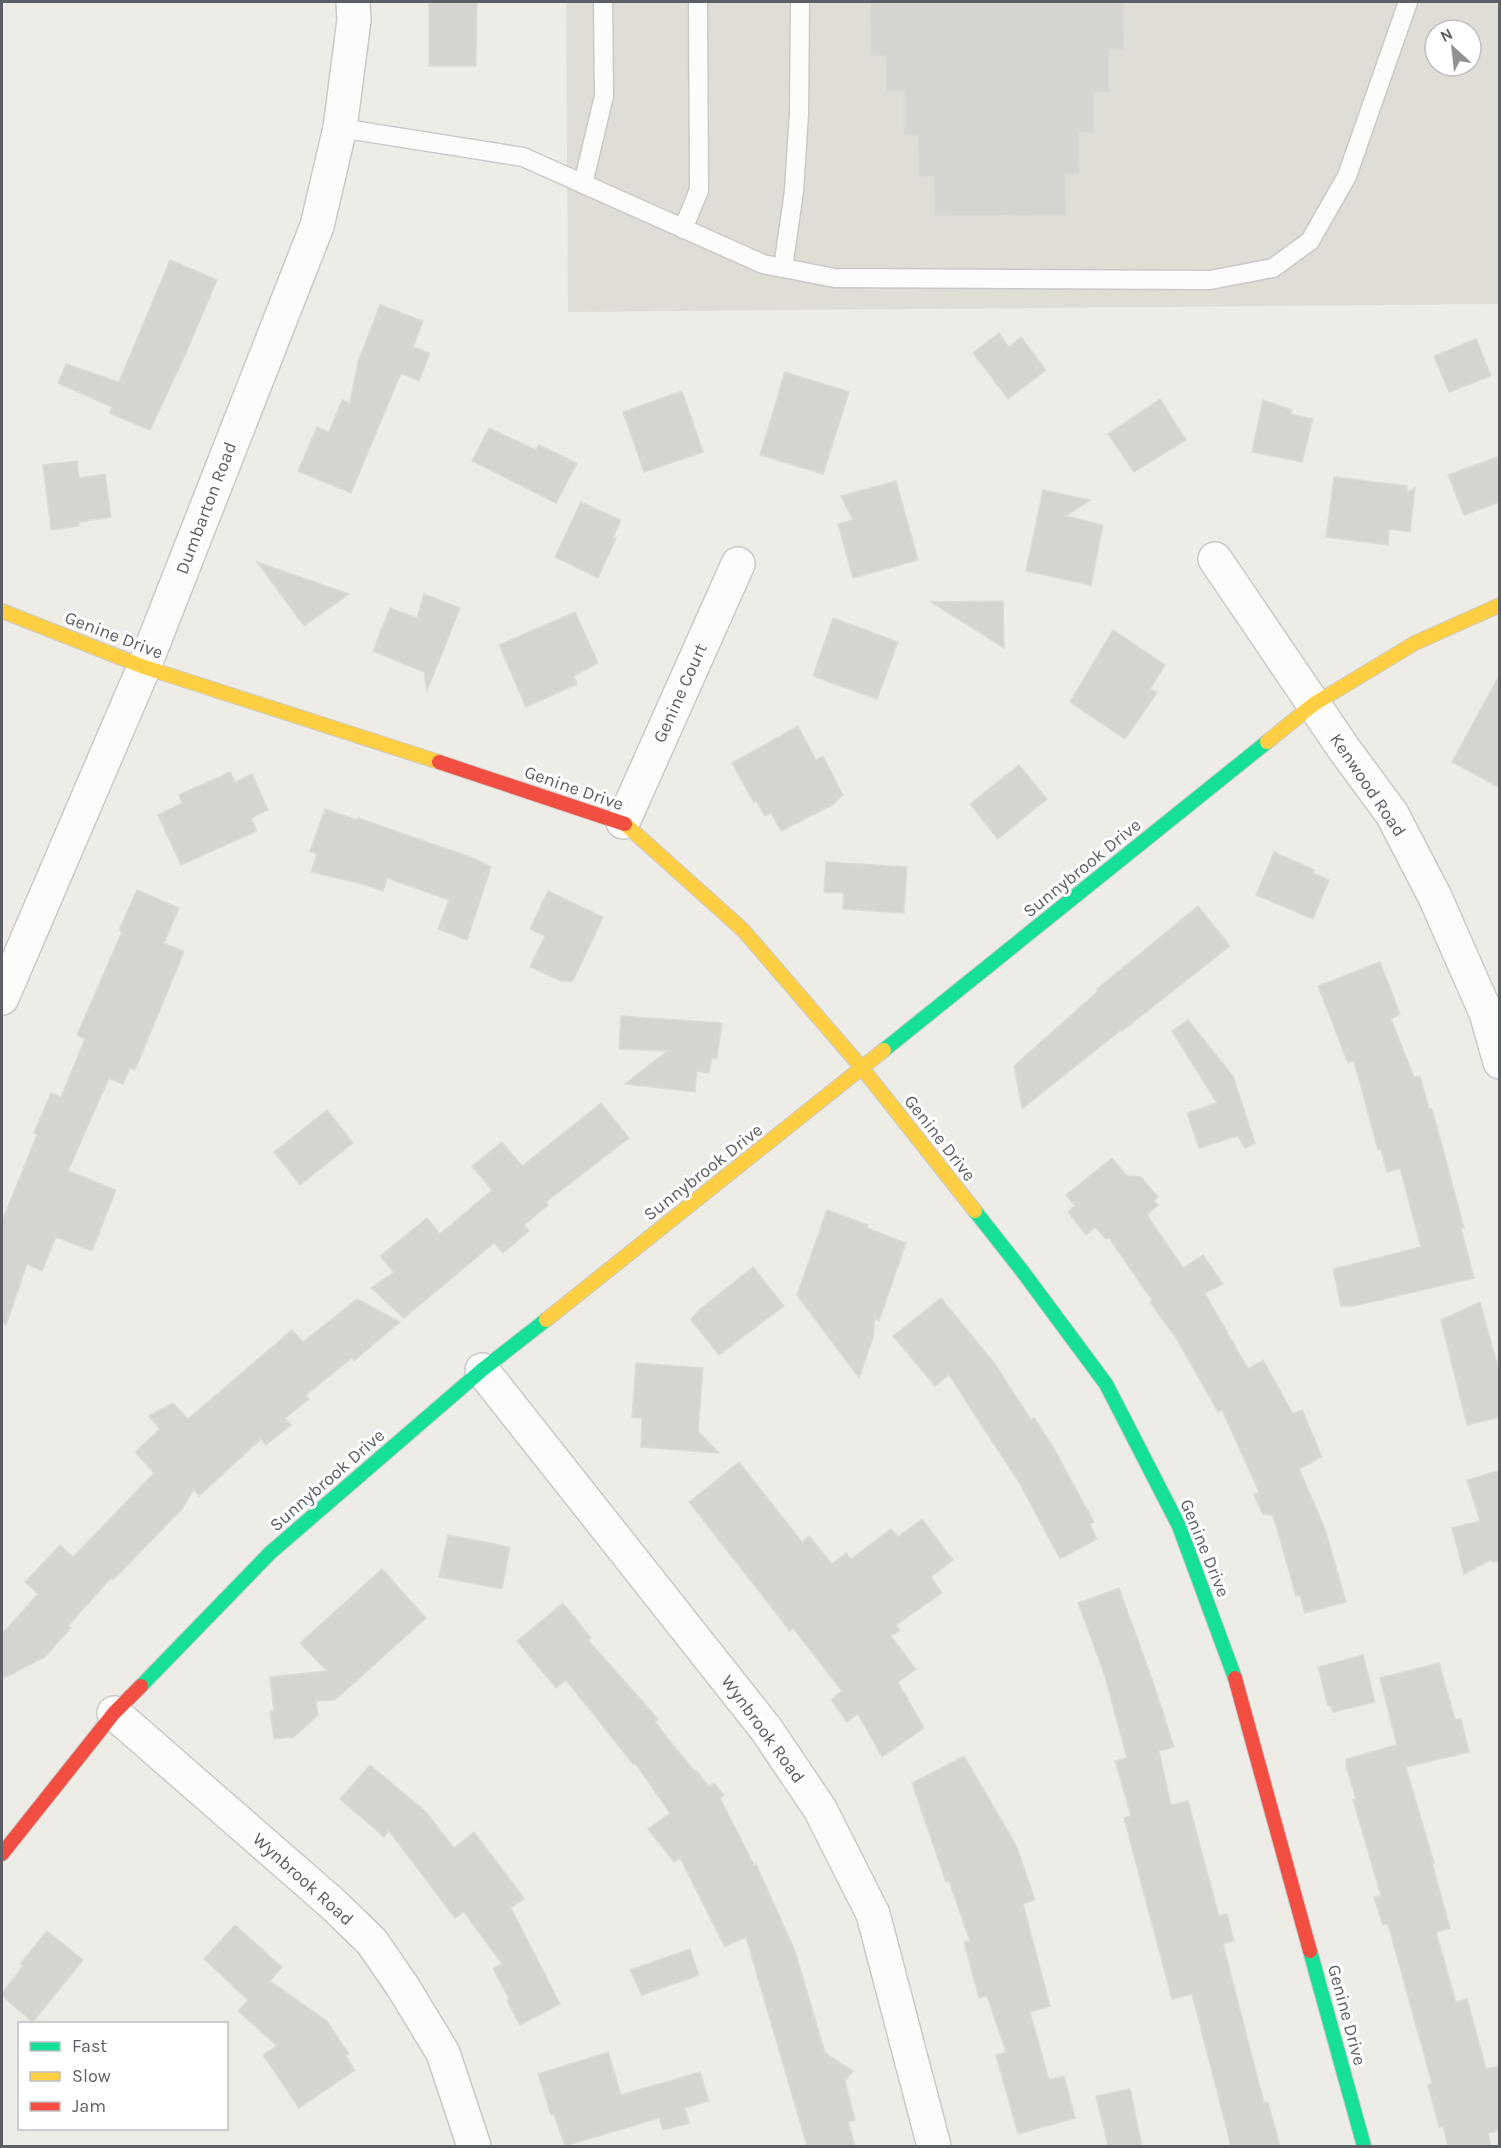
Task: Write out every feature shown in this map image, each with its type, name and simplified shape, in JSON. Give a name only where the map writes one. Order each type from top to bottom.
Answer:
[{"type":"street","name":"Dumbarton Road","points":[[2,998],[144,667],[317,226],[340,128],[354,20],[353,2]]},
{"type":"street","name":"Kenwood Road","points":[[1215,559],[1344,749],[1392,814],[1435,897],[1486,1013],[1500,1062]]},
{"type":"street","name":"Genine Court","points":[[623,822],[738,564]]},
{"type":"street","name":"Sunnybrook Drive","points":[[2,1854],[114,1713],[270,1553],[482,1370],[1314,704],[1415,643],[1500,605]]},
{"type":"street","name":"Genine Drive","points":[[2,611],[144,667],[623,822],[743,930],[862,1068],[1023,1272],[1106,1384],[1179,1526],[1235,1677],[1364,2146]]},
{"type":"street","name":"Wynbrook Road","points":[[482,1370],[766,1729],[820,1809],[873,1914],[934,2146]]},
{"type":"street","name":"Wynbrook Road","points":[[114,1713],[334,1905],[372,1942],[403,1987],[443,2053],[474,2146]]},
{"type":"lane","points":[[583,184],[604,96],[603,2]]},
{"type":"lane","points":[[683,229],[699,190],[698,2]]},
{"type":"lane","points":[[783,268],[795,180],[799,113],[800,2]]},
{"type":"lane","points":[[340,128],[524,157],[763,264],[835,278],[1210,280],[1273,268],[1310,241],[1347,176],[1408,2]]},
{"type":"shaded area","points":[[566,2],[1499,2],[1499,304],[568,312]]},
{"type":"building","points":[[429,2],[477,2],[476,66],[429,66]]},
{"type":"building","points":[[870,2],[1123,2],[1124,50],[1109,50],[1109,92],[1094,92],[1094,133],[1079,133],[1080,174],[1065,174],[1066,215],[935,216],[934,177],[919,177],[918,135],[904,135],[904,91],[886,91],[886,56],[871,56]]},
{"type":"building","points":[[170,260],[217,280],[150,430],[109,413],[112,407],[58,383],[66,364],[119,382]]},
{"type":"building","points":[[380,305],[423,321],[413,347],[430,353],[419,381],[401,373],[351,493],[298,471],[317,427],[329,432],[342,400],[350,403],[358,362]]},
{"type":"building","points":[[999,333],[1009,347],[1021,337],[1046,370],[1008,399],[973,353]]},
{"type":"building","points":[[1476,339],[1491,376],[1449,392],[1434,356]]},
{"type":"building","points":[[785,372],[849,392],[823,474],[760,455]]},
{"type":"building","points":[[682,391],[703,452],[644,472],[623,412]]},
{"type":"building","points":[[1160,399],[1186,440],[1134,472],[1108,434]]},
{"type":"building","points":[[1263,400],[1292,410],[1291,414],[1313,419],[1302,462],[1252,452]]},
{"type":"building","points":[[489,428],[536,450],[539,445],[577,463],[556,503],[472,461]]},
{"type":"building","points":[[1500,456],[1500,502],[1464,515],[1448,475]]},
{"type":"building","points":[[77,461],[79,478],[105,474],[111,517],[79,522],[79,526],[51,530],[43,465]]},
{"type":"building","points":[[1334,477],[1407,486],[1407,492],[1415,488],[1410,532],[1389,529],[1388,545],[1326,537]]},
{"type":"building","points":[[896,481],[918,560],[853,578],[838,524],[853,520],[841,496]]},
{"type":"building","points":[[1043,490],[1090,500],[1066,516],[1103,525],[1091,585],[1026,571]]},
{"type":"building","points":[[581,502],[621,520],[613,537],[616,538],[598,578],[555,557]]},
{"type":"building","points":[[257,562],[349,594],[304,626]]},
{"type":"building","points":[[424,594],[460,608],[427,691],[424,672],[373,651],[390,608],[417,618]]},
{"type":"building","points":[[1003,601],[1004,648],[931,602]]},
{"type":"building","points":[[575,612],[598,663],[574,676],[577,684],[526,707],[499,645]]},
{"type":"building","points":[[833,618],[898,642],[877,699],[813,676]]},
{"type":"building","points":[[1113,630],[1165,665],[1150,689],[1157,693],[1125,739],[1070,702]]},
{"type":"building","points":[[1500,674],[1500,788],[1452,762]]},
{"type":"building","points":[[798,726],[816,760],[823,756],[843,795],[831,806],[781,831],[771,813],[765,816],[756,801],[754,803],[732,763]]},
{"type":"building","points":[[1019,765],[1047,799],[998,839],[970,804]]},
{"type":"building","points":[[230,772],[235,782],[252,774],[268,810],[251,818],[257,831],[181,865],[158,815],[182,803],[179,795]]},
{"type":"building","points":[[325,809],[357,820],[358,818],[473,858],[491,867],[467,940],[438,929],[449,900],[387,878],[383,891],[311,872],[317,854],[310,851]]},
{"type":"building","points":[[1274,852],[1314,870],[1313,873],[1329,880],[1313,919],[1256,895]]},
{"type":"building","points":[[826,862],[907,867],[904,913],[843,909],[844,893],[824,892]]},
{"type":"building","points":[[137,890],[179,908],[164,943],[184,952],[135,1070],[130,1068],[123,1084],[109,1078],[68,1171],[116,1190],[92,1251],[56,1237],[42,1271],[27,1264],[6,1325],[2,1324],[2,1221],[37,1135],[34,1133],[51,1093],[61,1097],[85,1039],[77,1035],[122,932],[119,930]]},
{"type":"building","points":[[548,891],[603,917],[573,981],[561,981],[530,967],[545,936],[530,929]]},
{"type":"building","points":[[1198,906],[1230,946],[1022,1109],[1014,1066],[1098,991],[1097,989]]},
{"type":"building","points":[[1380,962],[1400,1014],[1391,1019],[1414,1077],[1420,1076],[1429,1109],[1432,1109],[1464,1228],[1461,1228],[1474,1278],[1354,1306],[1341,1306],[1333,1269],[1421,1247],[1400,1168],[1387,1172],[1381,1150],[1378,1150],[1354,1061],[1348,1063],[1318,986]]},
{"type":"building","points":[[621,1016],[722,1023],[717,1058],[712,1058],[709,1073],[697,1071],[695,1092],[625,1084],[667,1051],[619,1049]]},
{"type":"building","points":[[1188,1020],[1233,1076],[1255,1143],[1245,1148],[1238,1136],[1199,1148],[1187,1113],[1217,1103],[1172,1031]]},
{"type":"building","points":[[601,1103],[629,1138],[546,1202],[548,1205],[524,1225],[529,1231],[503,1253],[494,1243],[404,1318],[371,1288],[394,1272],[380,1256],[427,1218],[440,1234],[492,1190],[472,1166],[502,1142],[522,1166]]},
{"type":"building","points":[[327,1110],[353,1143],[300,1185],[274,1152]]},
{"type":"building","points":[[1112,1158],[1127,1176],[1141,1177],[1158,1197],[1154,1201],[1158,1205],[1147,1215],[1183,1268],[1203,1255],[1223,1284],[1205,1293],[1248,1369],[1263,1360],[1293,1414],[1302,1410],[1322,1457],[1299,1469],[1325,1529],[1346,1602],[1305,1613],[1300,1595],[1296,1596],[1273,1515],[1263,1514],[1254,1495],[1259,1492],[1222,1410],[1218,1412],[1176,1338],[1109,1238],[1106,1239],[1095,1227],[1086,1235],[1068,1212],[1075,1206],[1066,1195]]},
{"type":"building","points":[[827,1210],[868,1225],[867,1228],[906,1243],[879,1321],[875,1317],[873,1337],[859,1378],[797,1295]]},
{"type":"building","points":[[753,1267],[784,1306],[719,1355],[691,1320],[699,1310]]},
{"type":"building","points":[[941,1298],[995,1364],[1031,1420],[1034,1418],[1053,1447],[1094,1522],[1090,1524],[1097,1539],[1060,1559],[1020,1484],[949,1375],[935,1386],[893,1336]]},
{"type":"building","points":[[357,1299],[400,1322],[354,1361],[352,1358],[306,1395],[309,1399],[285,1418],[291,1425],[266,1445],[261,1439],[199,1496],[194,1489],[182,1509],[113,1580],[111,1578],[68,1626],[71,1628],[45,1657],[2,1679],[2,1634],[38,1594],[25,1582],[60,1545],[73,1557],[154,1473],[135,1452],[160,1429],[148,1416],[173,1403],[188,1419],[292,1330],[303,1342]]},
{"type":"building","points":[[1480,1302],[1500,1374],[1500,1417],[1467,1425],[1441,1320]]},
{"type":"building","points":[[636,1363],[703,1368],[698,1431],[719,1453],[641,1447],[642,1418],[632,1417]]},
{"type":"building","points":[[739,1462],[802,1542],[809,1536],[832,1564],[846,1553],[851,1559],[891,1529],[898,1537],[922,1519],[953,1560],[931,1577],[942,1593],[896,1625],[900,1630],[891,1636],[916,1669],[898,1682],[924,1728],[882,1757],[858,1714],[847,1722],[831,1700],[842,1691],[793,1628],[790,1631],[689,1502]]},
{"type":"building","points":[[1500,1470],[1500,1561],[1492,1562],[1491,1560],[1464,1574],[1452,1528],[1480,1521],[1467,1480]]},
{"type":"building","points":[[448,1535],[510,1547],[502,1589],[439,1577]]},
{"type":"building","points":[[382,1569],[426,1618],[335,1700],[316,1701],[318,1715],[294,1737],[274,1739],[270,1711],[274,1711],[270,1677],[327,1671],[300,1643]]},
{"type":"building","points":[[1119,1588],[1174,1747],[1159,1751],[1171,1805],[1188,1801],[1219,1916],[1227,1914],[1234,1941],[1223,1944],[1264,2103],[1268,2102],[1280,2146],[1231,2146],[1192,1994],[1172,1999],[1124,1818],[1131,1816],[1115,1761],[1127,1758],[1104,1673],[1078,1603]]},
{"type":"building","points":[[563,1603],[591,1638],[588,1640],[658,1719],[655,1722],[694,1771],[696,1770],[708,1786],[714,1783],[724,1795],[720,1798],[754,1865],[756,1864],[795,1951],[825,2053],[853,2071],[845,2081],[855,2120],[848,2122],[855,2146],[807,2146],[746,1937],[725,1947],[680,1858],[674,1862],[648,1829],[670,1813],[635,1763],[633,1764],[566,1680],[556,1688],[517,1641]]},
{"type":"building","points":[[1363,1655],[1375,1702],[1333,1712],[1331,1706],[1328,1706],[1318,1667]]},
{"type":"building","points":[[1439,1663],[1455,1720],[1461,1719],[1469,1752],[1406,1767],[1450,1928],[1436,1932],[1456,2002],[1467,1999],[1486,2069],[1500,2066],[1500,2130],[1488,2133],[1491,2146],[1448,2146],[1443,2126],[1439,2127],[1428,2085],[1432,2083],[1388,1924],[1383,1925],[1374,1897],[1381,1896],[1353,1800],[1356,1799],[1346,1766],[1346,1759],[1397,1745],[1380,1678]]},
{"type":"building","points":[[964,1756],[1016,1845],[1035,1900],[1023,1904],[1050,2006],[1030,2012],[1049,2080],[1064,2076],[1075,2118],[1018,2134],[996,2055],[1006,2052],[987,1996],[979,1998],[964,1942],[970,1941],[949,1881],[946,1882],[912,1783]]},
{"type":"building","points":[[370,1765],[425,1811],[454,1848],[474,1832],[524,1898],[511,1908],[560,2004],[520,2025],[493,1968],[502,1964],[464,1912],[455,1918],[389,1831],[384,1837],[340,1799]]},
{"type":"building","points":[[235,1925],[282,1967],[270,1981],[327,2021],[349,2054],[346,2056],[355,2070],[299,2108],[263,2055],[277,2046],[238,2011],[248,2000],[204,1959]]},
{"type":"building","points":[[47,1931],[83,1960],[33,2022],[2,1996],[2,1993],[23,1966],[20,1964]]},
{"type":"building","points":[[690,1949],[699,1975],[642,1995],[630,1970]]},
{"type":"building","points":[[608,2052],[621,2095],[700,2072],[709,2101],[685,2108],[689,2123],[663,2130],[659,2118],[565,2146],[554,2114],[551,2115],[538,2074]]},
{"type":"building","points":[[1130,2089],[1142,2146],[1108,2146],[1096,2096]]},
{"type":"traffic: fast","points":[[884,1050],[1267,742]]},
{"type":"traffic: fast","points":[[975,1211],[1106,1384],[1179,1526],[1235,1678]]},
{"type":"traffic: fast","points":[[141,1686],[270,1553],[482,1370],[546,1320]]},
{"type":"traffic: fast","points":[[1310,1951],[1364,2146]]},
{"type":"traffic: slow","points":[[1267,742],[1314,704],[1415,643],[1500,605]]},
{"type":"traffic: slow","points":[[2,611],[144,667],[439,762]]},
{"type":"traffic: slow","points":[[625,824],[743,930],[862,1068],[975,1211]]},
{"type":"traffic: slow","points":[[546,1320],[884,1050]]},
{"type":"traffic: jam","points":[[439,762],[625,824]]},
{"type":"traffic: jam","points":[[1235,1678],[1310,1951]]},
{"type":"traffic: jam","points":[[2,1854],[114,1713],[141,1686]]}]
